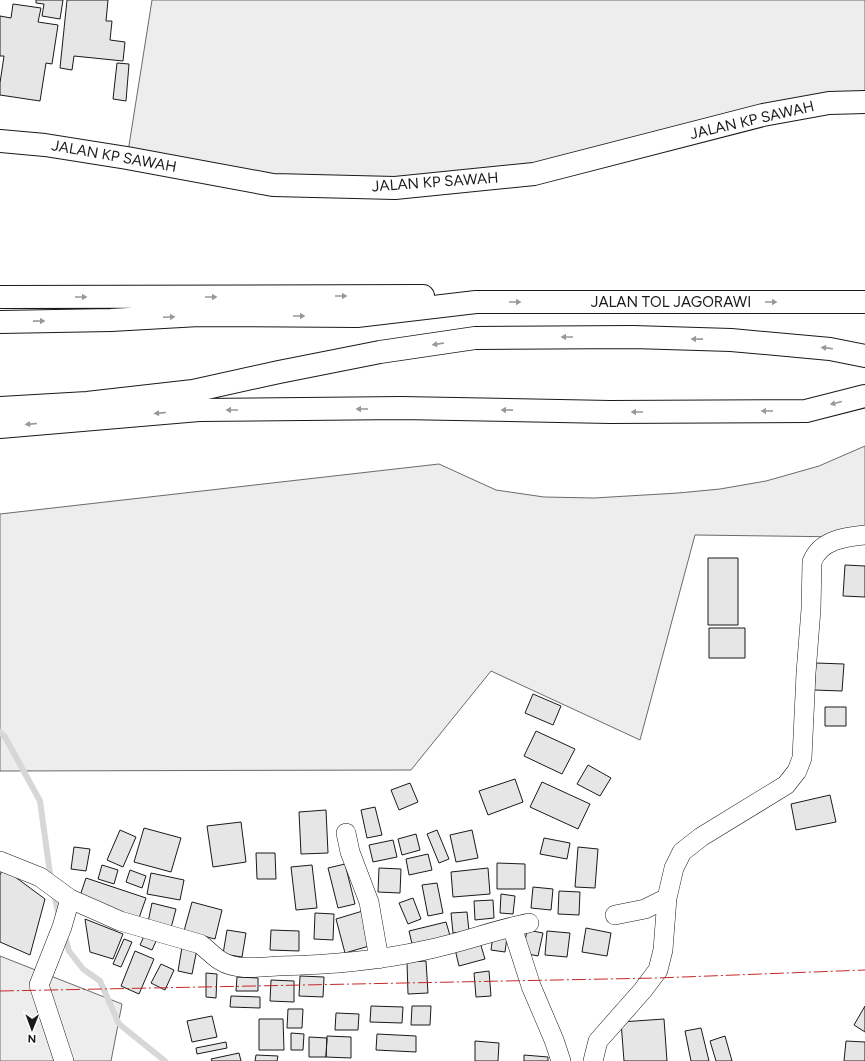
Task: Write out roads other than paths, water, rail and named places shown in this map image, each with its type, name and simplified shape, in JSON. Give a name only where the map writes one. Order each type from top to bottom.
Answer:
[{"type":"main road","name":"JALAN KP SAWAH","points":[[0,141],[45,145],[127,158],[273,185],[395,188],[534,174],[763,116],[829,103],[865,102]]},
{"type":"main road","points":[[0,297],[436,296],[476,302]]},
{"type":"main road","points":[[0,322],[111,320],[199,315],[357,316],[476,302]]},
{"type":"main road","name":"JALAN TOL JAGORAWI","points":[[476,302],[865,302]]},
{"type":"main road","points":[[0,408],[87,403],[193,391],[365,355],[475,338],[633,337],[731,340],[830,348],[865,356]]},
{"type":"main road","points":[[0,427],[199,410],[402,408],[610,412],[806,411],[865,396]]},
{"type":"street","points":[[594,1061],[598,1041],[643,990],[658,970],[663,950],[667,898],[674,868],[682,852],[701,838],[786,785],[797,771],[802,758],[811,609],[812,562],[819,550],[831,542],[844,538],[865,535]]},
{"type":"street","points":[[346,833],[350,852],[369,902],[379,959]]},
{"type":"street","points":[[0,861],[40,877],[70,899],[120,920],[200,944],[222,962],[236,966],[318,965],[379,959],[427,950],[520,925],[531,986],[554,1040],[561,1061]]},
{"type":"street","points":[[616,915],[645,909],[667,898]]},
{"type":"street","points":[[64,1061],[39,985],[62,927],[70,899]]},
{"type":"waterway","points":[[0,732],[5,737],[40,801],[51,881]]},
{"type":"waterway","points":[[54,894],[59,916]]},
{"type":"waterway","points":[[64,934],[69,951],[83,969],[100,981],[119,1024],[165,1061]]}]
